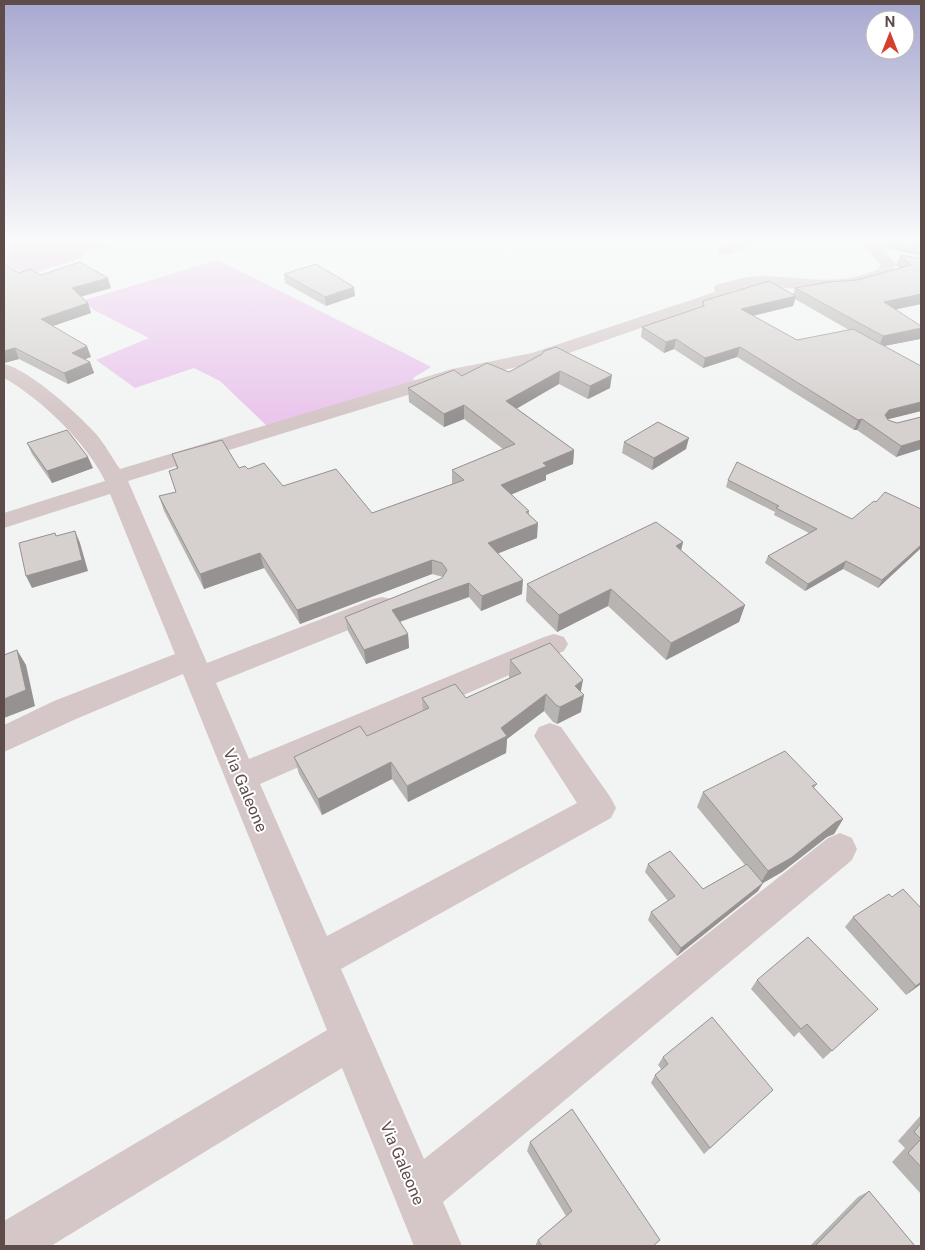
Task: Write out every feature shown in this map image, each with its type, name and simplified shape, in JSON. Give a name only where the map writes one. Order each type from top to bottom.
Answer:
[{"type":"street","points":[[4,520],[116,481],[459,373],[536,358],[565,349],[714,297]]},
{"type":"street","name":"Via Galeone","points":[[4,370],[31,385],[89,439],[116,481],[438,1246]]},
{"type":"street","points":[[4,739],[65,710],[196,669],[406,596]]},
{"type":"street","points":[[241,777],[554,644]]},
{"type":"street","points":[[318,961],[599,808],[550,736]]},
{"type":"street","points":[[416,1195],[840,849]]},
{"type":"street","points":[[7,1246],[350,1040]]},
{"type":"shaded area","points":[[94,297],[293,297],[431,367],[413,378],[415,383],[269,428],[220,381],[194,368],[135,388],[96,360],[149,338],[94,310],[82,301]]},
{"type":"building","points":[[4,297],[82,297],[88,303],[41,319],[87,346],[72,353],[90,362],[64,373],[15,348],[4,351]]},
{"type":"building","points":[[715,297],[790,297],[741,309],[797,340],[853,329],[921,366],[921,402],[889,410],[885,415],[888,420],[897,423],[921,417],[921,440],[901,446],[862,419],[858,420],[740,347],[705,358],[676,339],[666,342],[642,327],[704,306],[703,301]]},
{"type":"building","points":[[812,297],[906,297],[884,302],[921,326],[921,328],[883,336]]},
{"type":"building","points":[[556,347],[612,375],[590,386],[560,371],[506,401],[574,450],[543,463],[547,466],[501,485],[529,511],[526,512],[538,523],[488,543],[523,580],[482,596],[469,583],[392,610],[408,634],[364,650],[345,617],[442,578],[447,570],[442,563],[432,560],[297,610],[260,553],[200,574],[159,496],[176,492],[169,471],[178,468],[172,454],[222,440],[239,468],[245,466],[248,469],[264,463],[283,486],[336,469],[372,513],[464,480],[452,470],[515,444],[464,405],[444,414],[408,388],[454,370],[462,376],[487,363],[509,372],[542,354],[544,351]]},
{"type":"building","points":[[658,422],[689,438],[654,458],[624,442]]},
{"type":"building","points":[[67,430],[88,457],[47,471],[27,443]]},
{"type":"building","points":[[737,462],[852,519],[874,501],[876,502],[885,492],[921,509],[921,545],[882,580],[846,561],[808,584],[768,556],[817,529],[776,508],[779,506],[728,480]]},
{"type":"building","points":[[656,522],[683,542],[676,546],[745,605],[671,643],[611,589],[559,615],[527,584]]},
{"type":"building","points":[[75,531],[82,560],[26,576],[19,543],[55,533],[56,536]]},
{"type":"building","points":[[550,643],[583,680],[575,686],[584,695],[560,707],[546,694],[501,728],[507,736],[407,786],[391,762],[318,799],[294,757],[360,726],[367,736],[429,708],[422,698],[455,684],[466,698],[521,673],[510,660]]},
{"type":"building","points":[[17,650],[26,690],[4,699],[4,655]]},
{"type":"building","points":[[785,751],[817,784],[812,786],[843,819],[836,822],[791,858],[768,871],[703,792]]},
{"type":"building","points":[[670,851],[703,889],[747,864],[763,883],[681,948],[651,912],[675,896],[648,864]]},
{"type":"building","points":[[903,889],[921,908],[921,982],[916,986],[853,917],[889,894],[892,897]]},
{"type":"building","points":[[808,937],[878,1009],[832,1051],[807,1024],[801,1029],[757,980]]},
{"type":"building","points":[[712,1017],[773,1090],[710,1148],[655,1075],[668,1064],[663,1057]]},
{"type":"building","points":[[572,1109],[660,1240],[653,1246],[542,1246],[538,1240],[572,1211],[530,1142]]},
{"type":"building","points":[[921,1123],[921,1139],[914,1132]]},
{"type":"building","points":[[921,1139],[921,1167],[908,1153]]},
{"type":"building","points":[[869,1191],[915,1246],[815,1246]]}]
